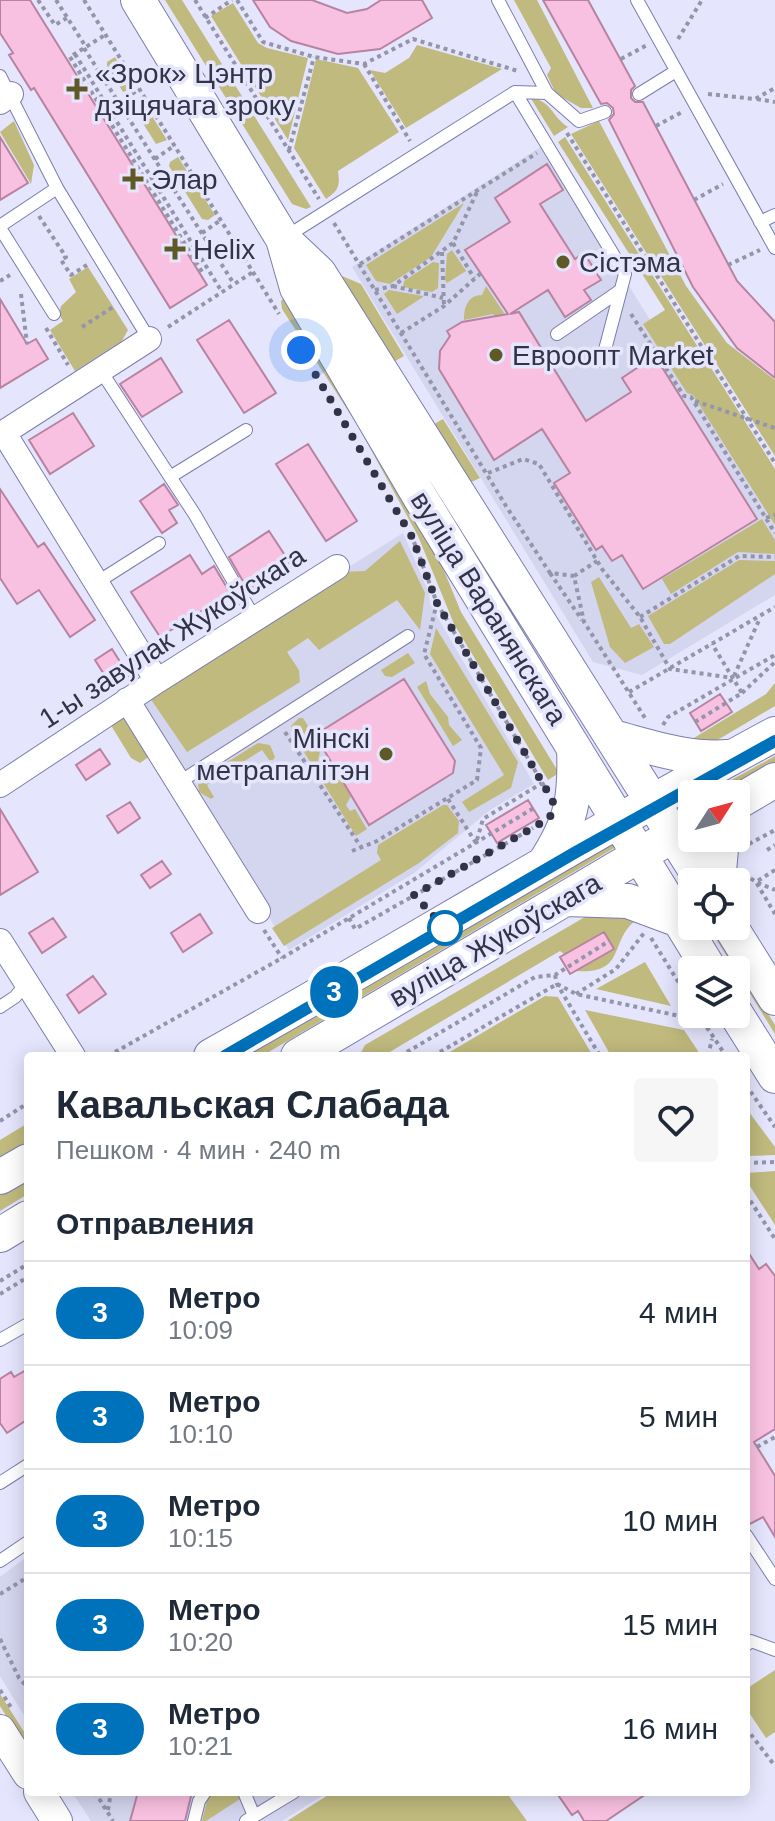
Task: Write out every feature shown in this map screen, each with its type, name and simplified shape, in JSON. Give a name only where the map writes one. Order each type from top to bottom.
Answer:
[{"type":"main road","name":"вуліца Варанянскага","points":[[138,0],[283,239],[297,288],[425,506],[678,914]]},
{"type":"main road","name":"вуліца Варанянскага","points":[[283,239],[319,273],[652,801],[678,826]]},
{"type":"main road","name":"вуліца Жукоўскага","points":[[218,1052],[396,952],[652,801],[775,734]]},
{"type":"main road","points":[[612,737],[683,756],[705,759],[732,757]]},
{"type":"main road","points":[[544,864],[569,819],[575,787],[573,745]]},
{"type":"main road","name":"вуліца Жукоўскага","points":[[324,1047],[565,899],[678,834]]},
{"type":"main road","points":[[565,899],[628,901],[678,920]]},
{"type":"main road","points":[[739,940],[775,998]]},
{"type":"main road","points":[[745,1028],[775,1076]]},
{"type":"main road","points":[[0,1177],[24,1163]]},
{"type":"main road","points":[[0,1235],[24,1220]]},
{"type":"street","points":[[149,339],[2,434],[157,681]]},
{"type":"street","name":"1-ы завулак Жукоўскага","points":[[0,785],[337,567]]},
{"type":"street","points":[[127,700],[258,911]]},
{"type":"street","points":[[0,941],[70,1052]]},
{"type":"street","points":[[0,1730],[24,1768]]},
{"type":"street","points":[[41,1796],[57,1821]]},
{"type":"lane","points":[[498,0],[547,93],[579,121],[605,112]]},
{"type":"lane","points":[[637,0],[760,222],[769,248]]},
{"type":"lane","points":[[639,94],[676,71]]},
{"type":"lane","points":[[4,91],[57,188],[149,339]]},
{"type":"lane","points":[[283,239],[515,92],[547,93]]},
{"type":"lane","points":[[515,92],[625,274],[602,361]]},
{"type":"lane","points":[[54,314],[0,227],[57,188]]},
{"type":"lane","points":[[760,222],[775,215]]},
{"type":"lane","points":[[557,334],[620,295]]},
{"type":"lane","points":[[101,371],[170,477],[255,619]]},
{"type":"lane","points":[[170,477],[246,430]]},
{"type":"lane","points":[[96,583],[159,543]]},
{"type":"lane","points":[[178,783],[408,636]]},
{"type":"lane","points":[[0,1007],[15,997],[27,983]]},
{"type":"lane","points":[[0,1340],[24,1326]]},
{"type":"lane","points":[[0,1483],[24,1468]]},
{"type":"lane","points":[[750,1541],[775,1579]]},
{"type":"lane","points":[[0,1561],[24,1545]]},
{"type":"lane","points":[[750,1642],[775,1650]]},
{"type":"lane","points":[[194,1821],[202,1796]]},
{"type":"lane","points":[[245,1796],[250,1818],[287,1796]]},
{"type":"path","points":[[38,0],[55,25],[67,18]]},
{"type":"path","points":[[56,0],[234,284]]},
{"type":"path","points":[[84,0],[280,317]]},
{"type":"path","points":[[195,0],[550,573],[651,728]]},
{"type":"path","points":[[205,18],[235,0],[263,42],[314,57],[364,64],[413,39],[504,66]]},
{"type":"path","points":[[667,56],[702,0]]},
{"type":"path","points":[[71,57],[105,35]]},
{"type":"path","points":[[621,59],[650,43]]},
{"type":"path","points":[[71,57],[91,80],[147,170],[184,236],[194,262],[204,275]]},
{"type":"path","points":[[71,57],[131,160],[176,230],[190,240],[222,292]]},
{"type":"path","points":[[289,150],[314,57]]},
{"type":"path","points":[[364,64],[401,129]]},
{"type":"path","points":[[77,89],[91,80]]},
{"type":"path","points":[[755,99],[775,88]]},
{"type":"path","points":[[119,103],[139,89]]},
{"type":"path","points":[[701,94],[775,102]]},
{"type":"path","points":[[656,126],[686,110]]},
{"type":"path","points":[[360,264],[567,134],[579,121]]},
{"type":"path","points":[[567,134],[775,463]]},
{"type":"path","points":[[155,159],[175,145]]},
{"type":"path","points":[[133,179],[147,170]]},
{"type":"path","points":[[694,200],[725,183]]},
{"type":"path","points":[[375,290],[393,286],[453,243],[478,191]]},
{"type":"path","points":[[31,205],[66,257],[61,260],[71,275],[89,264],[96,274]]},
{"type":"path","points":[[176,230],[193,220]]},
{"type":"path","points":[[202,233],[221,220]]},
{"type":"path","points":[[175,249],[190,240]]},
{"type":"path","points":[[453,243],[474,278]]},
{"type":"path","points":[[728,265],[769,248]]},
{"type":"path","points":[[442,252],[444,306]]},
{"type":"path","points":[[149,339],[253,272]]},
{"type":"path","points":[[0,281],[12,273]]},
{"type":"path","points":[[401,333],[444,306],[481,273]]},
{"type":"path","points":[[393,286],[443,298]]},
{"type":"path","points":[[21,287],[27,344]]},
{"type":"path","points":[[109,295],[120,313]]},
{"type":"path","points":[[620,295],[684,396],[775,428]]},
{"type":"path","points":[[82,327],[115,306]]},
{"type":"path","points":[[692,400],[775,533]]},
{"type":"path","points":[[488,473],[523,459],[539,464],[597,561],[640,617],[670,669]]},
{"type":"path","points":[[766,518],[775,515]]},
{"type":"path","points":[[412,537],[437,603],[553,801]]},
{"type":"path","points":[[640,617],[739,556],[775,557]]},
{"type":"path","points":[[550,573],[574,576],[597,561]]},
{"type":"path","points":[[574,576],[584,622]]},
{"type":"path","points":[[352,851],[377,841],[477,780],[481,748],[424,654],[437,603]]},
{"type":"path","points":[[629,692],[775,607]]},
{"type":"path","points":[[733,678],[760,616]]},
{"type":"path","points":[[712,644],[742,693]]},
{"type":"path","points":[[656,735],[668,717],[775,655]]},
{"type":"path","points":[[695,722],[742,693],[775,662]]},
{"type":"path","points":[[670,669],[733,678]]},
{"type":"path","points":[[476,843],[483,819],[542,783]]},
{"type":"path","points":[[448,799],[476,843]]},
{"type":"path","points":[[115,1052],[534,808]]},
{"type":"path","points":[[349,918],[355,929],[536,826]]},
{"type":"path","points":[[750,837],[775,830]]},
{"type":"path","points":[[767,850],[775,845]]},
{"type":"path","points":[[756,882],[775,870]]},
{"type":"path","points":[[750,881],[775,890]]},
{"type":"path","points":[[756,882],[775,914]]},
{"type":"path","points":[[576,994],[616,969],[646,930],[678,981]]},
{"type":"path","points":[[407,1052],[535,977],[555,975],[609,941]]},
{"type":"path","points":[[555,975],[557,984],[598,1052]]},
{"type":"path","points":[[557,984],[576,994],[678,1016]]},
{"type":"path","points":[[440,1052],[557,984]]},
{"type":"path","points":[[707,1028],[723,1052]]},
{"type":"path","points":[[709,1052],[712,1037]]},
{"type":"path","points":[[750,1091],[775,1127]]},
{"type":"path","points":[[0,1121],[24,1106]]},
{"type":"path","points":[[750,1163],[775,1162]]},
{"type":"path","points":[[750,1200],[775,1239]]},
{"type":"path","points":[[0,1281],[24,1266]]},
{"type":"path","points":[[0,1294],[24,1279]]},
{"type":"path","points":[[757,1447],[775,1437]]},
{"type":"path","points":[[0,1594],[24,1579]]},
{"type":"path","points":[[0,1639],[24,1684]]},
{"type":"path","points":[[750,1733],[775,1766]]},
{"type":"path","points":[[97,1796],[113,1821]]},
{"type":"path","points":[[107,1813],[110,1796]]},
{"type":"shaded area","points":[[165,0],[182,0],[311,207],[306,209],[292,204]]},
{"type":"shaded area","points":[[514,0],[537,0],[593,108],[581,108],[556,94],[547,75],[551,68]]},
{"type":"shaded area","points":[[233,3],[258,43],[308,58],[288,140],[211,16]]},
{"type":"shaded area","points":[[417,45],[502,69],[406,128],[370,70],[385,73],[409,58]]},
{"type":"shaded area","points":[[115,57],[134,88],[123,92],[107,66],[107,62]]},
{"type":"shaded area","points":[[316,59],[358,68],[399,132],[338,171],[338,187],[326,199],[294,148]]},
{"type":"shaded area","points":[[140,97],[167,140],[156,144],[132,106]]},
{"type":"shaded area","points":[[530,97],[543,102],[568,127],[554,136]]},
{"type":"shaded area","points":[[14,121],[34,165],[31,184],[0,132]]},
{"type":"shaded area","points":[[599,121],[686,286],[727,343],[775,380],[775,456],[571,134]]},
{"type":"shaded area","points":[[565,137],[775,469],[775,525],[693,395],[687,393],[643,324],[665,310],[558,142]]},
{"type":"shaded area","points":[[542,146],[775,521],[775,595],[642,675],[593,662],[352,267]]},
{"type":"shaded area","points":[[178,157],[215,215],[208,220],[202,219],[169,166]]},
{"type":"shaded area","points":[[464,203],[431,257],[390,284],[376,281],[366,265]]},
{"type":"shaded area","points":[[452,250],[466,271],[447,283],[447,254]]},
{"type":"shaded area","points":[[433,262],[439,263],[438,288],[432,292],[403,287],[404,281]]},
{"type":"shaded area","points":[[88,267],[128,330],[122,341],[75,371],[50,330],[63,321],[59,314],[61,306],[76,292],[69,279]]},
{"type":"shaded area","points":[[335,273],[361,284],[404,356],[390,364]]},
{"type":"shaded area","points":[[486,286],[504,313],[496,318],[493,314],[464,320],[468,303],[473,297],[482,295]]},
{"type":"shaded area","points":[[389,290],[423,297],[397,314],[384,294]]},
{"type":"shaded area","points":[[287,295],[425,534],[461,612],[559,773],[548,780],[454,624],[418,536],[358,426],[282,309],[281,301]]},
{"type":"shaded area","points":[[443,419],[480,478],[465,485],[429,427]]},
{"type":"shaded area","points":[[762,519],[775,540],[775,554],[738,552],[671,594],[662,579]]},
{"type":"shaded area","points":[[403,533],[429,593],[430,604],[534,784],[490,810],[414,873],[289,950],[136,700]]},
{"type":"shaded area","points":[[400,541],[425,593],[420,630],[397,600],[319,650],[308,638],[287,652],[299,670],[300,682],[187,752],[150,698],[341,572],[365,571]]},
{"type":"shaded area","points":[[739,560],[775,561],[775,574],[670,644],[664,644],[648,616]]},
{"type":"shaded area","points":[[599,577],[631,628],[639,624],[654,647],[625,663],[610,647],[591,582]]},
{"type":"shaded area","points":[[436,628],[518,762],[511,788],[469,812],[462,802],[504,775],[430,654]]},
{"type":"shaded area","points":[[408,653],[415,663],[392,677],[385,676],[381,670]]},
{"type":"shaded area","points":[[426,681],[430,694],[462,740],[453,746],[417,687]]},
{"type":"shaded area","points":[[775,683],[775,706],[714,742],[684,744],[766,694]]},
{"type":"shaded area","points":[[119,716],[125,717],[150,756],[140,763],[131,758],[112,727]]},
{"type":"shaded area","points":[[303,718],[321,747],[318,761],[332,765],[351,796],[346,805],[350,811],[355,809],[367,829],[356,836],[291,731],[291,726]]},
{"type":"shaded area","points":[[258,743],[270,745],[275,757],[273,760],[269,760],[262,750],[207,785],[214,797],[211,799],[199,792],[198,783],[203,777]]},
{"type":"shaded area","points":[[775,756],[775,765],[748,780],[731,780]]},
{"type":"shaded area","points":[[447,805],[459,821],[458,833],[419,863],[284,946],[272,928],[381,860],[377,853],[378,845]]},
{"type":"shaded area","points":[[609,837],[616,847],[269,1052],[244,1052]]},
{"type":"shaded area","points":[[597,910],[639,918],[629,926],[611,962],[603,967],[592,971],[575,971],[614,949],[604,932],[565,955],[560,951],[390,1052],[361,1052],[365,1045]]},
{"type":"shaded area","points":[[717,940],[723,940],[732,956],[727,956]]},
{"type":"shaded area","points":[[645,962],[671,1006],[596,989]]},
{"type":"shaded area","points":[[750,984],[775,1025],[775,1034],[750,994]]},
{"type":"shaded area","points":[[545,996],[558,997],[591,1052],[450,1052]]},
{"type":"shaded area","points":[[585,1010],[684,1030],[698,1051],[698,1052],[609,1052]]},
{"type":"shaded area","points":[[750,1113],[775,1147],[775,1155],[750,1156]]},
{"type":"shaded area","points":[[24,1125],[24,1146],[0,1161],[0,1140]]},
{"type":"shaded area","points":[[775,1171],[775,1225],[750,1186],[750,1173]]},
{"type":"shaded area","points":[[24,1181],[24,1196],[0,1211],[0,1195]]},
{"type":"shaded area","points":[[24,1559],[24,1715],[0,1676],[0,1577]]},
{"type":"shaded area","points":[[775,1670],[775,1732],[766,1738],[750,1714],[750,1686]]},
{"type":"shaded area","points":[[0,1694],[24,1732],[24,1745],[0,1706]]},
{"type":"shaded area","points":[[75,1796],[322,1796],[282,1821],[91,1821]]},
{"type":"shaded area","points":[[210,1796],[238,1796],[240,1799],[202,1821]]},
{"type":"shaded area","points":[[327,1796],[509,1796],[527,1821],[287,1821]]},
{"type":"building","points":[[0,0],[30,0],[207,285],[170,308],[34,88],[31,90],[9,55],[13,53],[0,33]]},
{"type":"building","points":[[253,0],[312,0],[347,13],[367,9],[381,0],[422,0],[432,18],[380,49],[338,54],[291,41],[270,27]]},
{"type":"building","points":[[543,0],[588,0],[635,86],[631,90],[631,98],[635,102],[643,102],[737,281],[775,322],[775,378],[737,348],[693,287],[609,120],[614,114],[613,108],[607,103],[601,104]]},
{"type":"building","points":[[0,137],[28,183],[0,200]]},
{"type":"building","points":[[547,164],[563,190],[540,204],[575,259],[584,253],[601,280],[584,290],[591,300],[565,317],[548,290],[510,314],[519,312],[586,421],[631,392],[622,378],[655,356],[757,519],[643,589],[622,555],[612,561],[602,546],[596,550],[554,483],[570,473],[542,429],[494,460],[439,369],[440,351],[450,336],[447,331],[462,322],[508,314],[465,250],[510,222],[495,198]]},
{"type":"building","points":[[0,299],[27,344],[36,339],[48,359],[0,388]]},
{"type":"building","points":[[229,320],[276,393],[244,413],[197,340]]},
{"type":"building","points":[[161,358],[182,392],[142,417],[120,384]]},
{"type":"building","points":[[73,413],[94,446],[50,474],[29,440]]},
{"type":"building","points":[[308,444],[357,521],[326,541],[276,464]]},
{"type":"building","points":[[164,484],[178,505],[169,510],[177,523],[162,533],[140,501]]},
{"type":"building","points":[[0,489],[38,547],[44,543],[95,620],[70,637],[39,590],[17,604],[0,578]]},
{"type":"building","points":[[269,531],[290,563],[248,590],[229,557]]},
{"type":"building","points":[[190,555],[202,574],[214,566],[230,593],[160,637],[131,592]]},
{"type":"building","points":[[112,649],[129,676],[112,687],[95,660]]},
{"type":"building","points":[[404,679],[455,761],[453,773],[369,825],[315,735]]},
{"type":"building","points":[[720,694],[732,712],[701,731],[690,713]]},
{"type":"building","points":[[100,749],[110,764],[86,780],[76,765]]},
{"type":"building","points":[[528,800],[539,818],[497,843],[486,825]]},
{"type":"building","points":[[130,802],[140,818],[118,833],[107,816]]},
{"type":"building","points":[[0,809],[38,872],[0,895]]},
{"type":"building","points":[[162,861],[171,874],[150,888],[141,875]]},
{"type":"building","points":[[200,914],[212,933],[183,952],[171,933]]},
{"type":"building","points":[[53,918],[66,937],[42,953],[29,933]]},
{"type":"building","points":[[604,932],[614,949],[570,974],[560,957]]},
{"type":"building","points":[[93,976],[106,994],[79,1013],[67,995]]},
{"type":"building","points":[[750,1255],[759,1269],[766,1264],[775,1276],[775,1429],[754,1442],[775,1476],[775,1537],[763,1517],[750,1524]]},
{"type":"building","points":[[24,1371],[24,1422],[7,1433],[0,1423],[0,1379],[11,1372],[14,1377]]},
{"type":"building","points":[[137,1796],[191,1796],[185,1821],[130,1821]]},
{"type":"building","points":[[559,1796],[643,1796],[606,1821],[584,1821],[578,1811],[572,1815]]},
{"type":"metro line","name":"3","points":[[232,1052],[576,852],[775,741]]},
{"type":"place","name":"«Зрок» Цэнтр дзіцячага зроку","points":[[77,89]]},
{"type":"place","name":"Элар","points":[[133,179]]},
{"type":"place","name":"Helix","points":[[175,249]]},
{"type":"place","name":"Сістэма","points":[[563,262]]},
{"type":"place","name":"Евроопт Market","points":[[496,355]]},
{"type":"place","name":"Мінскі метрапалітэн","points":[[386,754]]},
{"type":"route","points":[[301,350],[412,537],[437,603],[553,801],[550,818],[414,895],[445,928]]}]
